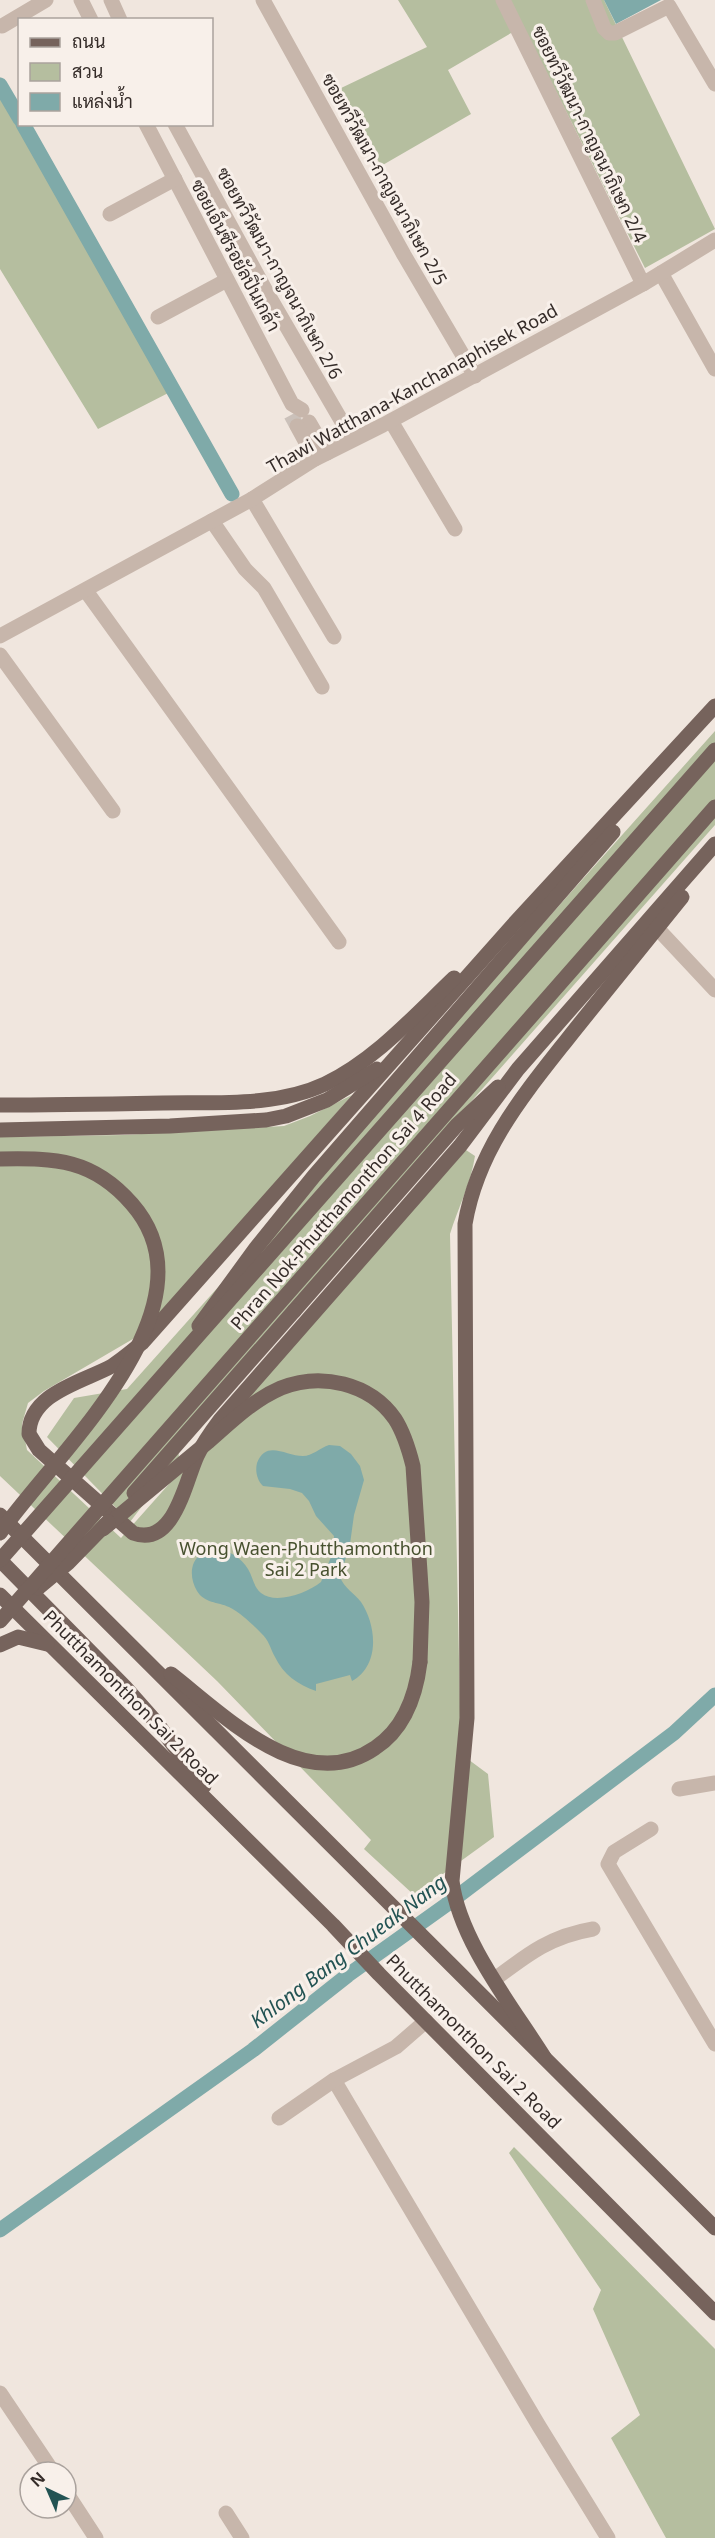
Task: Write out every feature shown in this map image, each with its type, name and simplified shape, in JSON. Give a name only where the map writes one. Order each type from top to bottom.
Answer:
[{"type":"main road","points":[[715,706],[656,773],[513,925],[142,1343],[111,1366],[49,1398],[32,1415],[29,1434],[39,1450],[133,1533],[148,1535],[161,1530],[180,1500],[201,1447],[220,1420],[460,1146],[518,1069],[715,844]]},
{"type":"main road","name":"Phran Nok-Phutthamonthon Sai 4 Road","points":[[0,1560],[715,750]]},
{"type":"main road","points":[[163,1375],[281,1216],[591,859],[656,773]]},
{"type":"main road","name":"Phran Nok-Phutthamonthon Sai 4 Road","points":[[4,1616],[715,807]]},
{"type":"main road","points":[[544,2056],[462,1922],[452,1881],[467,1718],[463,1262],[468,1206],[480,1167],[511,1113],[657,928],[715,850]]},
{"type":"main road","points":[[0,1105],[224,1102],[271,1099],[307,1091],[341,1076],[372,1054],[513,925]]},
{"type":"main road","points":[[0,1130],[211,1124],[286,1116],[327,1100],[347,1089],[380,1067],[412,1039]]},
{"type":"main road","points":[[103,1529],[462,1120],[518,1069]]},
{"type":"main road","points":[[0,1159],[60,1160],[102,1177],[136,1209],[152,1239],[158,1269],[151,1311],[118,1382],[99,1410],[0,1533]]},
{"type":"main road","points":[[4,1616],[56,1574],[103,1529],[243,1412],[270,1394],[293,1384],[329,1381],[358,1389],[385,1407],[396,1420],[409,1449],[413,1466],[422,1602],[420,1662],[413,1697],[394,1731],[381,1744],[350,1761],[332,1764],[312,1763],[292,1757],[257,1739],[119,1634]]},
{"type":"main road","name":"Phutthamonthon Sai 2 Road","points":[[0,1515],[715,2228]]},
{"type":"main road","points":[[0,1560],[142,1706],[233,1825]]},
{"type":"main road","name":"Phutthamonthon Sai 2 Road","points":[[0,1595],[333,1925],[715,2313]]},
{"type":"main road","points":[[0,1645],[7,1635],[27,1637],[53,1646]]},
{"type":"street","points":[[2,26],[46,0]]},
{"type":"street","points":[[81,0],[90,18]]},
{"type":"street","points":[[111,0],[119,18]]},
{"type":"street","name":"ซอยทวีวัฒนา-กาญจนาภิเษก 2/5","points":[[263,0],[404,255],[474,376]]},
{"type":"street","name":"ซอยทวีวัฒนา-กาญจนาภิเษก 2/4","points":[[503,0],[643,284]]},
{"type":"street","points":[[592,0],[604,28],[609,33],[615,33],[669,6],[715,84]]},
{"type":"street","name":"ซอยเอ็นซีรอยัลปิ่นเกล้า","points":[[147,126],[321,456]]},
{"type":"street","name":"ซอยทวีวัฒนา-กาญจนาภิเษก 2/6","points":[[176,126],[266,291],[352,439]]},
{"type":"street","points":[[110,214],[175,179]]},
{"type":"street","name":"Thawi Watthana-Kanchanaphisek Road","points":[[0,636],[252,499],[352,439],[643,284],[715,240]]},
{"type":"street","points":[[662,273],[715,369]]},
{"type":"street","points":[[158,317],[227,280]]},
{"type":"street","points":[[391,420],[455,529]]},
{"type":"street","points":[[252,499],[334,637]]},
{"type":"street","points":[[212,521],[245,569],[264,588],[322,687]]},
{"type":"street","points":[[86,591],[339,942]]},
{"type":"street","points":[[0,655],[113,811]]},
{"type":"street","points":[[657,928],[715,990]]},
{"type":"street","points":[[679,1790],[715,1784]]},
{"type":"street","points":[[651,1829],[614,1852],[608,1864],[715,2044]]},
{"type":"street","points":[[495,1979],[540,1946],[574,1932],[593,1929]]},
{"type":"street","points":[[279,2118],[334,2080],[396,2047],[426,2021]]},
{"type":"street","points":[[334,2080],[608,2538]]},
{"type":"street","points":[[0,2393],[45,2460]]},
{"type":"street","points":[[78,2510],[96,2538]]},
{"type":"street","points":[[226,2513],[242,2538]]},
{"type":"green space","points":[[398,0],[604,0],[715,229],[645,268],[523,26],[448,70],[471,114],[381,166],[339,89],[427,47]]},
{"type":"green space","points":[[0,77],[18,109],[18,126],[28,126],[178,388],[98,429],[0,269]]},
{"type":"green space","name":"Wong Waen-Phutthamonthon Sai 2 Park","points":[[715,731],[715,825],[177,1435],[179,1458],[130,1522],[47,1437],[74,1398],[127,1389]]},
{"type":"green space","name":"Wong Waen-Phutthamonthon Sai 2 Park","points":[[352,1095],[150,1329],[44,1391],[28,1403],[22,1424],[27,1450],[121,1538],[466,1150],[475,1156],[450,1234],[461,1754],[488,1774],[494,1837],[414,1895],[364,1849],[371,1840],[217,1681],[0,1476],[0,1137],[124,1135],[284,1126]]},
{"type":"green space","points":[[514,2147],[715,2349],[715,2538],[666,2538],[611,2438],[640,2415],[593,2309],[601,2290],[509,2153]]},
{"type":"water","points":[[604,0],[661,0],[616,24]]},
{"type":"water","points":[[329,1445],[340,1446],[351,1454],[360,1466],[364,1480],[340,1577],[361,1602],[366,1612],[373,1634],[373,1645],[367,1666],[361,1674],[352,1681],[350,1675],[316,1684],[316,1691],[303,1686],[287,1674],[278,1663],[266,1638],[238,1612],[200,1595],[193,1581],[192,1571],[197,1558],[213,1549],[227,1551],[239,1559],[250,1572],[256,1587],[267,1596],[283,1598],[291,1596],[321,1582],[333,1552],[334,1536],[316,1516],[309,1501],[302,1493],[290,1489],[263,1486],[256,1469],[261,1456],[271,1450],[306,1456]]},
{"type":"waterway","points":[[0,85],[18,116]]},
{"type":"waterway","points":[[24,126],[232,494]]},
{"type":"waterway","name":"Khlong Bang Chueak Nang","points":[[0,2230],[253,2050],[348,1975],[446,1905],[674,1733],[715,1695]]},
{"type":"tunnel","points":[[291,415],[297,426]]}]
